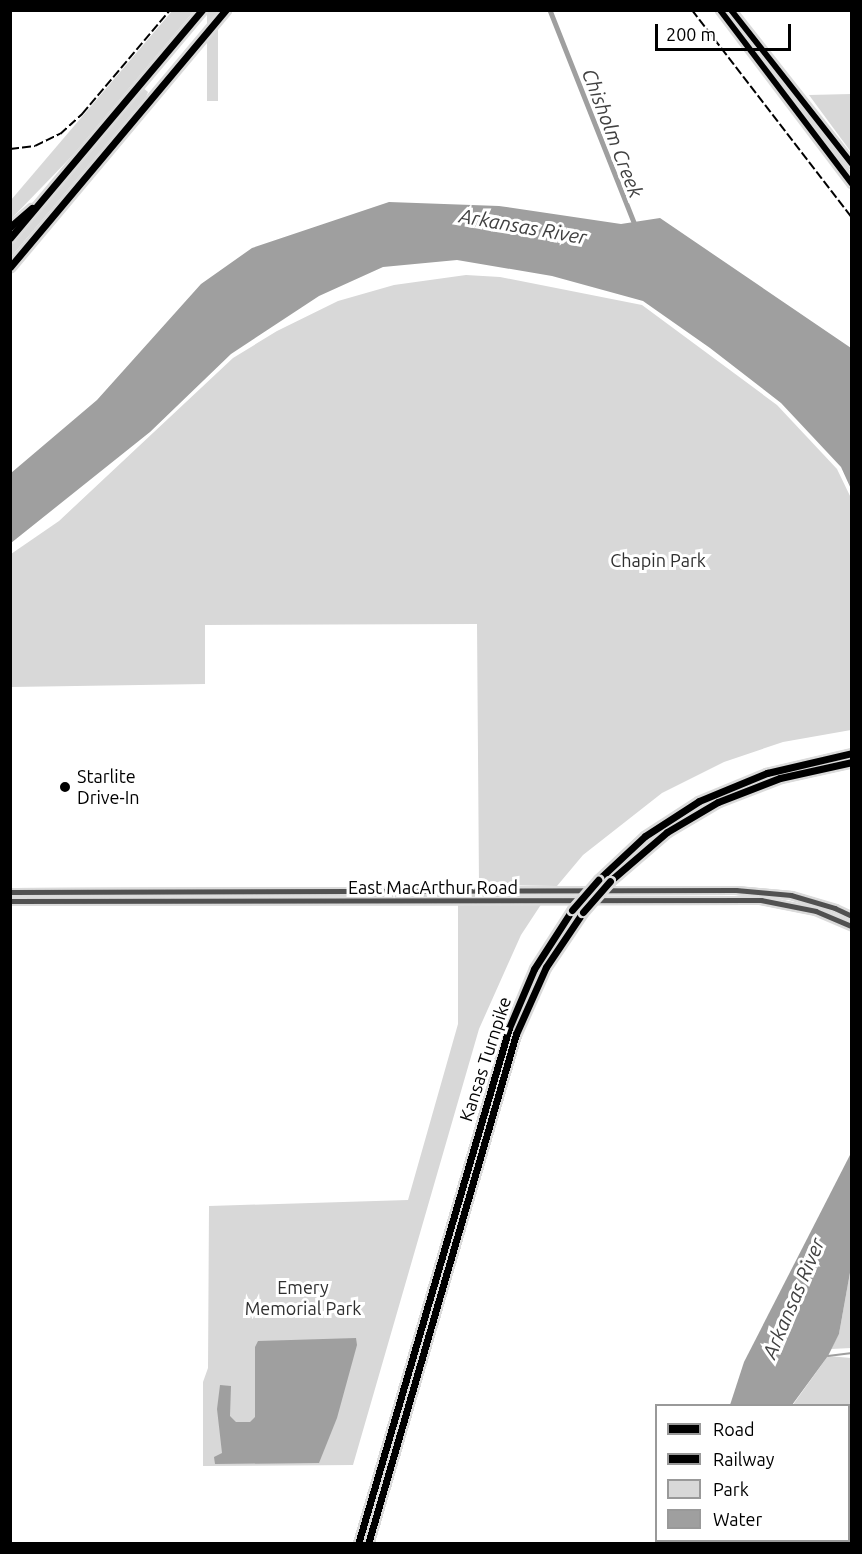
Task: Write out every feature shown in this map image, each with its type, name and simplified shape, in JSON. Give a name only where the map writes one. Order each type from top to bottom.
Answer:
[{"type":"highway","points":[[10,238],[202,10]]},
{"type":"highway","points":[[10,267],[226,10]]},
{"type":"highway","points":[[10,227],[54,188]]},
{"type":"highway","name":"Kansas Turnpike","points":[[358,1544],[509,1028],[534,969],[572,910],[598,880],[645,836],[699,801],[768,773],[852,753]]},
{"type":"highway","name":"Kansas Turnpike","points":[[368,1544],[514,1040],[546,967],[583,912],[610,881],[667,832],[718,802],[780,778],[852,762]]},
{"type":"main road","points":[[720,10],[852,184]]},
{"type":"main road","points":[[731,10],[852,164]]},
{"type":"street","name":"East MacArthur Road","points":[[10,892],[736,890],[790,895],[835,908],[852,916]]},
{"type":"street","points":[[342,892],[342,901]]},
{"type":"street","name":"East MacArthur Road","points":[[10,902],[761,900],[816,911],[852,926]]},
{"type":"green space","points":[[172,11],[194,11],[73,155],[11,219],[11,200]]},
{"type":"green space","points":[[207,11],[218,11],[218,101],[207,101]]},
{"type":"green space","points":[[728,11],[851,172],[851,178],[723,12]]},
{"type":"green space","points":[[142,87],[148,92],[146,97],[11,257],[11,243]]},
{"type":"green space","points":[[852,94],[851,152],[809,95]]},
{"type":"green space","name":"Chapin Park","points":[[466,275],[500,277],[642,305],[777,405],[837,469],[851,498],[851,730],[783,742],[724,762],[662,793],[583,855],[557,886],[479,885],[477,624],[205,625],[205,684],[11,687],[11,554],[59,521],[233,358],[277,331],[338,301],[394,285]]},
{"type":"green space","name":"Emery Memorial Park","points":[[458,903],[542,903],[521,935],[479,1029],[353,1465],[203,1466],[203,1382],[208,1368],[209,1206],[408,1200],[458,1024]]},
{"type":"green space","points":[[851,1267],[851,1348],[831,1349],[839,1334]]},
{"type":"green space","points":[[828,1356],[851,1358],[852,1443],[850,1454],[850,1404],[793,1404]]},
{"type":"water","name":"Arkansas River","points":[[389,202],[499,206],[621,224],[660,218],[851,348],[851,489],[841,467],[781,403],[710,348],[643,301],[552,276],[457,260],[383,267],[319,296],[231,354],[150,432],[11,543],[11,473],[97,400],[201,284],[252,248]]},
{"type":"water","name":"Arkansas River","points":[[851,1153],[851,1267],[839,1334],[828,1356],[793,1404],[730,1404],[744,1362]]},
{"type":"water","points":[[356,1338],[357,1345],[337,1418],[319,1463],[215,1464],[214,1457],[222,1453],[217,1409],[220,1385],[231,1386],[230,1416],[236,1422],[250,1422],[255,1417],[255,1347],[258,1341]]},
{"type":"waterway","name":"Chisholm Creek","points":[[550,10],[635,225]]},
{"type":"waterway","points":[[828,1356],[852,1353]]},
{"type":"railway","points":[[10,149],[35,146],[60,134],[82,114],[170,10]]},
{"type":"railway","points":[[692,10],[852,218]]},
{"type":"place","name":"Starlite Drive-In","points":[[65,787]]}]
